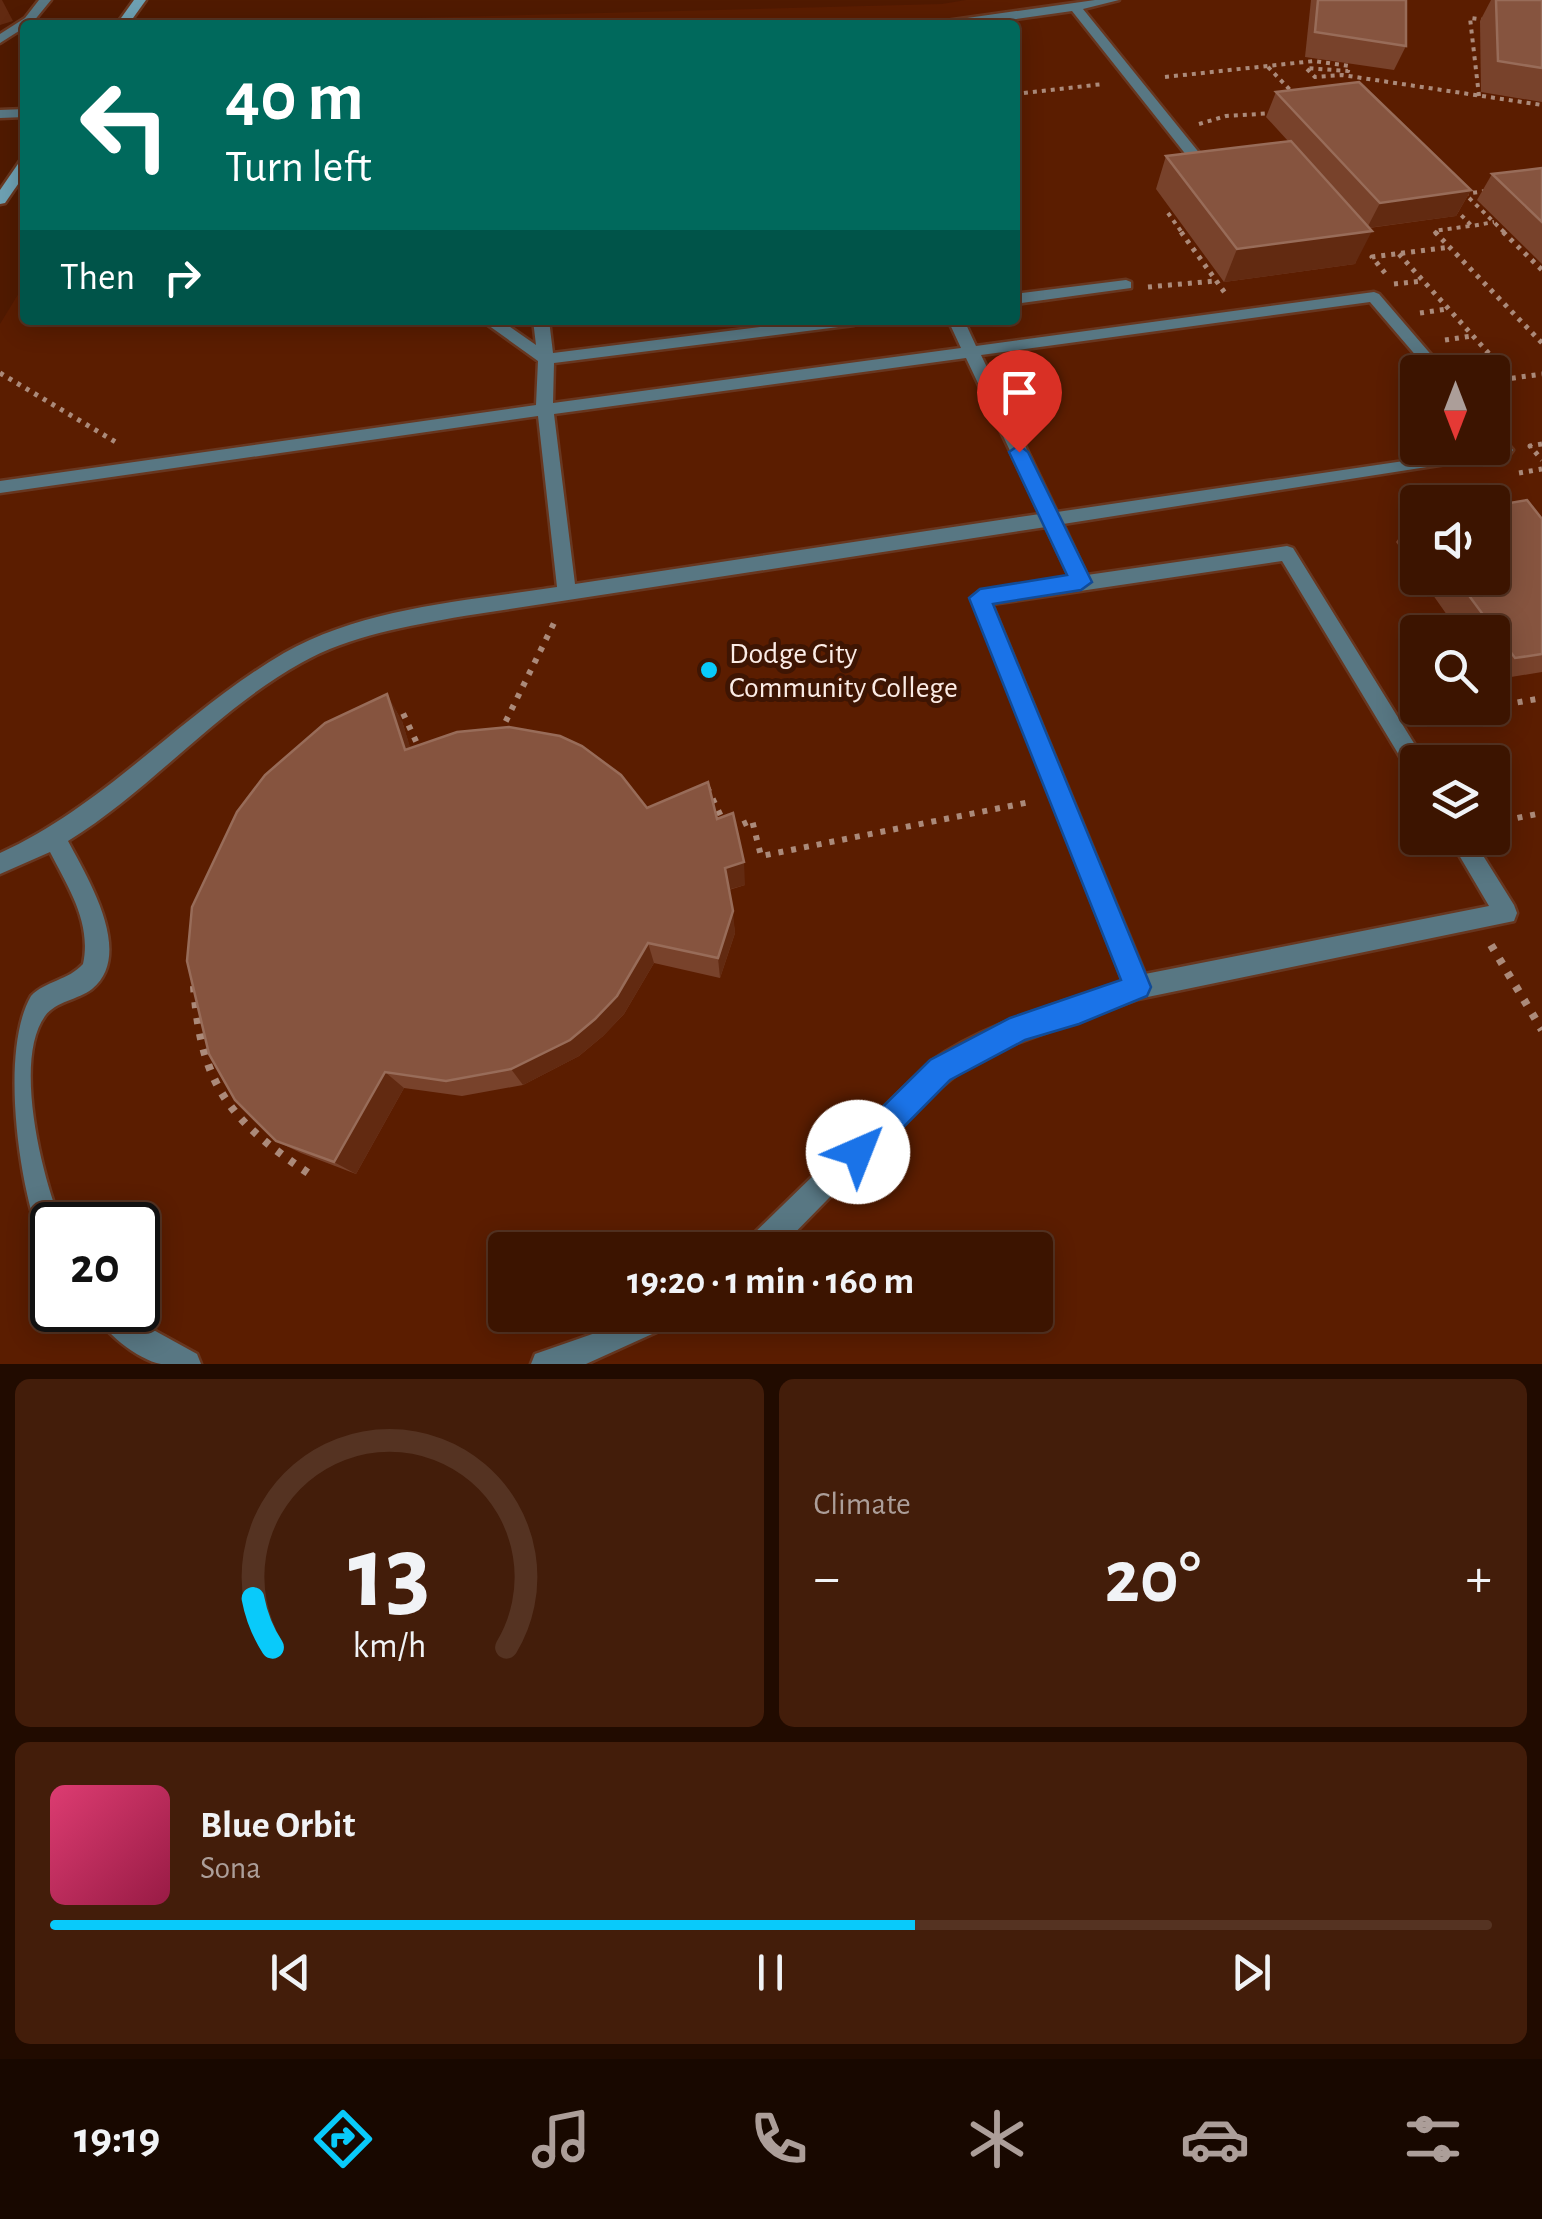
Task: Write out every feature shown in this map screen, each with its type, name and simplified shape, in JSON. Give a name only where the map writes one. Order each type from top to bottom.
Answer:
[{"type":"main road","points":[[0,200],[20,171]]},
{"type":"lane","points":[[26,20],[45,0]]},
{"type":"lane","points":[[984,20],[1113,0]]},
{"type":"lane","points":[[1075,8],[1196,158]]},
{"type":"lane","points":[[1020,298],[1126,284]]},
{"type":"lane","points":[[0,487],[1374,297],[1423,355]]},
{"type":"lane","points":[[497,325],[546,359],[815,325]]},
{"type":"lane","points":[[542,325],[545,409],[568,592]]},
{"type":"lane","points":[[958,325],[1081,582]]},
{"type":"lane","points":[[0,864],[96,810],[206,719],[295,657],[360,632],[568,592],[1405,465]]},
{"type":"lane","points":[[1138,987],[980,598],[1287,553],[1404,745]]},
{"type":"lane","points":[[40,1202],[19,1116],[19,1039],[38,1004],[76,987],[95,966],[98,931],[54,836]]},
{"type":"lane","points":[[779,1232],[940,1070],[1020,1028],[1079,1011],[1138,987],[1506,913],[1470,855]]},
{"type":"lane","points":[[129,1332],[187,1364]]},
{"type":"lane","points":[[545,1364],[628,1332]]},
{"type":"path","points":[[1479,96],[1470,18],[1488,20]]},
{"type":"path","points":[[1314,61],[1348,66],[1348,71],[1306,68],[1315,77],[1342,75],[1542,105]]},
{"type":"path","points":[[1267,66],[1294,94]]},
{"type":"path","points":[[1324,76],[1338,90]]},
{"type":"path","points":[[1171,127],[1278,112]]},
{"type":"path","points":[[1454,196],[1504,189]]},
{"type":"path","points":[[1465,194],[1542,270]]},
{"type":"path","points":[[1453,206],[1472,226]]},
{"type":"path","points":[[1168,214],[1235,306]]},
{"type":"path","points":[[1494,222],[1434,231],[1542,343]]},
{"type":"path","points":[[1408,298],[1372,257],[1450,248]]},
{"type":"path","points":[[1398,254],[1511,378],[1542,374]]},
{"type":"path","points":[[1126,284],[1146,287],[1216,281]]},
{"type":"path","points":[[1432,327],[1420,313],[1448,308]]},
{"type":"path","points":[[1452,351],[1443,340],[1473,336]]},
{"type":"path","points":[[1504,475],[1542,469]]},
{"type":"path","points":[[505,743],[495,743],[556,620]]},
{"type":"path","points":[[1510,704],[1542,698]]},
{"type":"path","points":[[386,719],[402,712],[424,758]]},
{"type":"path","points":[[1392,725],[1400,724]]},
{"type":"path","points":[[693,793],[708,786],[728,831],[752,820],[761,856],[1060,796]]},
{"type":"path","points":[[1510,819],[1542,813]]},
{"type":"path","points":[[1476,919],[1542,1030]]},
{"type":"path","points":[[193,980],[195,1018],[209,1075],[252,1134],[314,1177]]},
{"type":"shaded area","name":"Dodge City Community College","points":[[966,0],[1542,0],[1542,1364],[0,1364],[0,324],[20,291],[20,325],[1020,325],[1020,20],[335,20],[942,4]]},
{"type":"building","points":[[1318,0],[1406,0],[1406,46],[1315,32]]},
{"type":"building","points":[[1496,0],[1542,0],[1542,68],[1498,61]]},
{"type":"building","points":[[1359,82],[1471,190],[1380,203],[1276,92]]},
{"type":"building","points":[[1291,141],[1372,231],[1237,249],[1166,156]]},
{"type":"building","points":[[1542,168],[1542,222],[1492,174]]},
{"type":"building","points":[[1527,500],[1542,519],[1542,654],[1515,658],[1510,651],[1510,615],[1483,615],[1469,595],[1510,595],[1510,503]]},
{"type":"building","points":[[387,694],[405,750],[457,732],[509,727],[560,736],[582,746],[621,775],[647,808],[708,782],[717,819],[733,813],[744,862],[725,868],[733,911],[718,958],[648,943],[617,996],[595,1019],[570,1040],[511,1069],[446,1081],[385,1072],[334,1162],[276,1141],[235,1100],[209,1054],[187,961],[192,907],[237,812],[265,775],[325,723]]},
{"type":"place","name":"Dodge City Community College","points":[[709,670]]},
{"type":"route","points":[[858,1152],[940,1070],[1020,1028],[1079,1011],[1138,987],[980,598],[1081,582],[1019,452]]}]
